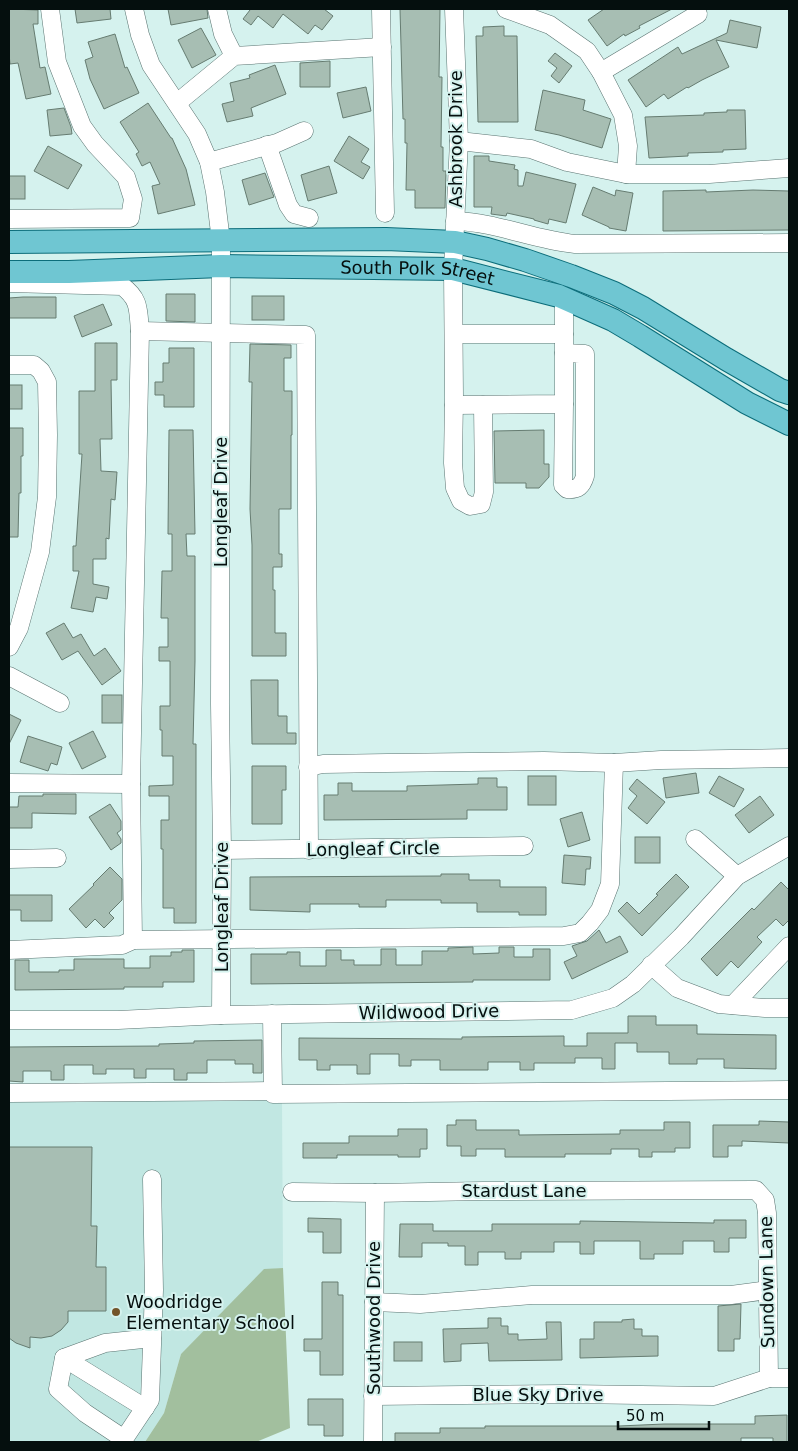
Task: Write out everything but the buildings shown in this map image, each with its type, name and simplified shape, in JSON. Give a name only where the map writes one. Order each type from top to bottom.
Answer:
[{"type":"main road","name":"South Polk Street","points":[[9,242],[386,239],[455,232],[486,249],[525,260],[614,293],[643,308],[780,390],[789,393]]},
{"type":"main road","name":"South Polk Street","points":[[9,272],[69,272],[221,266],[453,269],[564,299],[613,320],[747,403],[789,424]]},
{"type":"street","points":[[9,219],[130,218],[133,199],[126,177],[95,144],[82,126],[57,62],[50,9]]},
{"type":"street","name":"Longleaf Drive","points":[[134,9],[140,35],[151,65],[197,134],[209,162],[221,241],[221,1015]]},
{"type":"street","points":[[217,9],[223,34],[234,56]]},
{"type":"street","points":[[381,9],[385,213]]},
{"type":"street","name":"Ashbrook Drive","points":[[454,9],[458,141],[453,269],[453,463],[455,488],[460,501],[470,506],[481,504],[484,492],[483,405]]},
{"type":"street","points":[[506,9],[550,25],[587,50],[602,72],[623,115],[628,146],[626,174]]},
{"type":"street","points":[[602,72],[698,14]]},
{"type":"street","points":[[177,103],[234,56],[382,47]]},
{"type":"street","points":[[209,162],[267,145],[304,131]]},
{"type":"street","points":[[458,141],[531,149],[567,162],[626,174],[709,174],[789,168]]},
{"type":"street","points":[[267,145],[288,205],[294,214],[310,218]]},
{"type":"street","points":[[455,232],[475,222],[531,234],[557,242],[575,244],[789,243]]},
{"type":"street","points":[[9,283],[122,286],[132,293],[137,306],[140,331],[131,784],[133,940]]},
{"type":"street","points":[[564,299],[563,485],[567,489],[574,489],[583,483],[585,476],[585,354],[564,353]]},
{"type":"street","points":[[140,331],[306,335],[309,850]]},
{"type":"street","points":[[454,334],[564,334]]},
{"type":"street","points":[[9,366],[34,365],[41,371],[47,382],[48,435],[46,497],[40,552],[18,628],[9,647]]},
{"type":"street","points":[[454,405],[564,404]]},
{"type":"street","points":[[9,676],[60,703]]},
{"type":"street","points":[[308,767],[323,764],[614,762],[789,758]]},
{"type":"street","points":[[9,950],[122,945],[133,940],[564,936],[580,932],[600,910],[610,884],[614,762]]},
{"type":"street","points":[[9,783],[131,784]]},
{"type":"street","points":[[696,839],[738,876]]},
{"type":"street","name":"Longleaf Circle","points":[[222,850],[524,846]]},
{"type":"street","name":"Wildwood Drive","points":[[9,1020],[118,1020],[221,1015],[572,1010],[613,998],[633,984],[738,876],[789,846]]},
{"type":"street","points":[[9,858],[58,858]]},
{"type":"street","points":[[733,1005],[789,946]]},
{"type":"street","points":[[651,965],[677,988],[719,1004],[789,1008]]},
{"type":"street","points":[[272,1014],[273,1094],[789,1090]]},
{"type":"street","points":[[9,1093],[273,1090]]},
{"type":"street","points":[[64,1358],[58,1389],[85,1413],[123,1441],[150,1400],[154,1290],[152,1179]]},
{"type":"street","name":"Stardust Lane","points":[[292,1192],[756,1190]]},
{"type":"street","name":"Sundown Lane","points":[[756,1190],[765,1200],[767,1213],[769,1378]]},
{"type":"street","name":"Southwood Drive","points":[[373,1442],[375,1193]]},
{"type":"street","points":[[374,1302],[420,1304],[532,1295],[731,1295],[768,1290]]},
{"type":"street","points":[[64,1358],[105,1343],[152,1338]]},
{"type":"street","points":[[64,1358],[145,1408]]},
{"type":"street","name":"Blue Sky Drive","points":[[373,1396],[568,1394],[714,1396],[769,1378],[789,1378]]},
{"type":"shaded area","name":"Woodridge Elementary School","points":[[282,1100],[283,1268],[264,1270],[181,1354],[164,1413],[145,1442],[9,1442],[9,1101]]},
{"type":"green space","points":[[283,1268],[290,1428],[256,1442],[145,1442],[164,1413],[181,1354],[264,1269]]},
{"type":"place","name":"Woodridge Elementary School","points":[[116,1312]]}]
